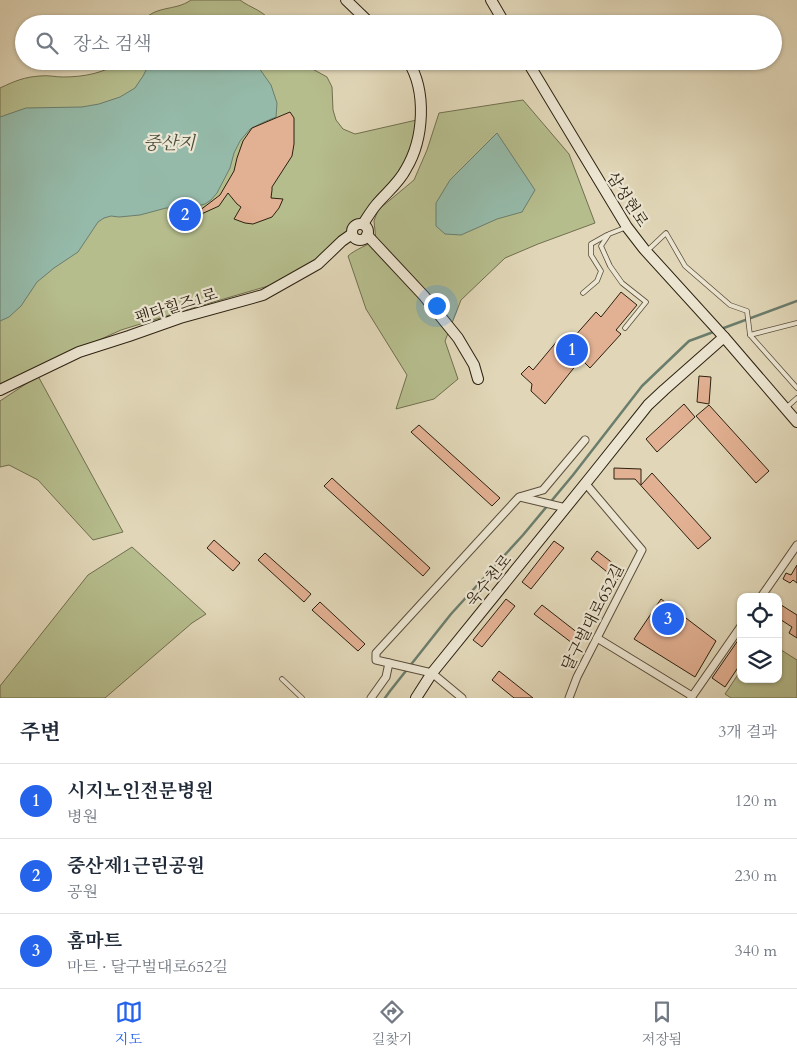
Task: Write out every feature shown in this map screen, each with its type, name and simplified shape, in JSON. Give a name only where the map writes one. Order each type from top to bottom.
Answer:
[{"type":"main road","points":[[346,0],[362,15]]},
{"type":"main road","points":[[491,0],[500,15]]},
{"type":"main road","points":[[363,224],[406,169],[416,145],[421,123],[420,96],[417,81],[412,70]]},
{"type":"main road","name":"삼성현로","points":[[532,70],[626,227],[797,422]]},
{"type":"main road","points":[[363,224],[368,230],[367,236],[360,240],[352,234],[354,226],[363,224]]},
{"type":"main road","name":"펜타힐즈1로","points":[[0,390],[79,352],[180,318],[263,295],[318,264],[352,234]]},
{"type":"main road","points":[[367,236],[424,296],[458,338],[474,365],[478,380]]},
{"type":"main road","name":"욱수천로","points":[[416,698],[432,673],[648,405],[724,337]]},
{"type":"street","points":[[462,698],[432,673],[376,660],[376,654],[519,497],[543,490],[585,440]]},
{"type":"street","name":"달구벌대로652길","points":[[569,698],[577,677],[642,550],[586,484]]},
{"type":"street","points":[[519,497],[566,508]]},
{"type":"street","points":[[764,593],[797,545]]},
{"type":"street","points":[[597,638],[691,697],[737,632]]},
{"type":"street","points":[[371,698],[386,677],[389,663]]},
{"type":"lane","points":[[583,293],[597,281],[601,271],[591,255],[591,244],[626,227]]},
{"type":"lane","points":[[609,234],[601,246],[610,266],[622,284],[646,302],[625,328]]},
{"type":"lane","points":[[646,252],[666,234],[685,266],[730,305],[747,311],[750,335],[797,388]]},
{"type":"lane","points":[[750,335],[797,323]]},
{"type":"lane","points":[[785,408],[797,398]]},
{"type":"lane","points":[[282,679],[302,698]]},
{"type":"shaded area","points":[[191,0],[240,0],[265,15],[150,15],[185,4]]},
{"type":"shaded area","points":[[106,70],[314,70],[327,77],[332,87],[333,110],[336,120],[343,129],[355,134],[421,119],[406,169],[363,224],[292,279],[121,330],[0,385],[0,88],[29,77],[71,77],[94,74]]},
{"type":"shaded area","points":[[523,100],[569,154],[595,223],[505,258],[461,300],[445,341],[458,379],[434,399],[396,409],[407,375],[366,309],[348,256],[376,240],[374,221],[378,210],[414,180],[427,150],[439,113]]},
{"type":"shaded area","points":[[38,376],[123,532],[93,540],[38,480],[9,465],[0,467],[0,401]]},
{"type":"shaded area","points":[[132,547],[206,614],[192,623],[105,698],[0,698],[0,686],[88,575]]},
{"type":"shaded area","points":[[782,651],[797,660],[797,698],[731,698],[725,694],[737,676],[737,683],[782,683]]},
{"type":"water","name":"중산지","points":[[146,70],[260,70],[271,85],[277,103],[276,117],[250,129],[240,141],[230,168],[217,193],[211,200],[205,204],[190,208],[166,208],[140,215],[104,218],[98,222],[78,252],[37,282],[21,306],[9,317],[0,321],[0,117],[26,108],[82,107],[99,104],[120,97],[135,88]]},
{"type":"water","points":[[497,133],[535,190],[522,212],[497,219],[461,235],[445,234],[436,226],[436,203],[450,180]]},
{"type":"building","points":[[290,112],[294,118],[292,156],[272,187],[271,198],[283,199],[272,217],[253,224],[234,219],[241,207],[228,193],[219,206],[197,216],[195,214],[220,195],[234,171],[243,141],[252,128]]},
{"type":"building","points":[[621,292],[637,305],[616,330],[621,334],[590,368],[581,359],[545,404],[531,391],[532,384],[521,374],[529,366],[533,370],[558,340],[566,346],[596,312],[601,317]]},
{"type":"building","points":[[699,376],[711,377],[709,404],[697,402]]},
{"type":"building","points":[[684,404],[695,417],[657,452],[646,439]]},
{"type":"building","points":[[709,405],[769,471],[756,483],[696,416]]},
{"type":"building","points":[[419,425],[500,498],[492,506],[411,432]]},
{"type":"building","points":[[614,468],[641,469],[641,485],[652,473],[711,538],[698,549],[635,479],[614,479]]},
{"type":"building","points":[[332,478],[430,568],[423,576],[324,486]]},
{"type":"building","points":[[214,540],[240,563],[233,571],[207,548]]},
{"type":"building","points":[[554,541],[564,548],[531,589],[522,582]]},
{"type":"building","points":[[597,551],[623,571],[617,580],[591,559]]},
{"type":"building","points":[[265,553],[311,594],[304,602],[258,560]]},
{"type":"building","points":[[797,565],[797,583],[793,580],[790,583],[783,579],[786,573],[791,575]]},
{"type":"building","points":[[506,599],[515,606],[482,647],[473,640]]},
{"type":"building","points":[[661,599],[716,641],[695,677],[634,639]]},
{"type":"building","points":[[320,602],[365,644],[358,651],[312,610]]},
{"type":"building","points":[[542,605],[583,637],[576,646],[534,614]]},
{"type":"building","points":[[782,606],[797,615],[797,638],[789,633],[792,627],[782,621]]},
{"type":"building","points":[[737,642],[737,669],[725,687],[712,678]]},
{"type":"building","points":[[499,671],[533,698],[514,698],[492,680]]},
{"type":"waterway","points":[[721,329],[797,301]]},
{"type":"waterway","points":[[385,698],[451,614],[523,535],[573,475],[642,386],[689,341],[716,331]]},
{"type":"place","name":"중산제1근린공원","points":[[185,215]]},
{"type":"place","name":"시지노인전문병원","points":[[572,350]]},
{"type":"place","name":"홈마트","points":[[668,619]]}]
